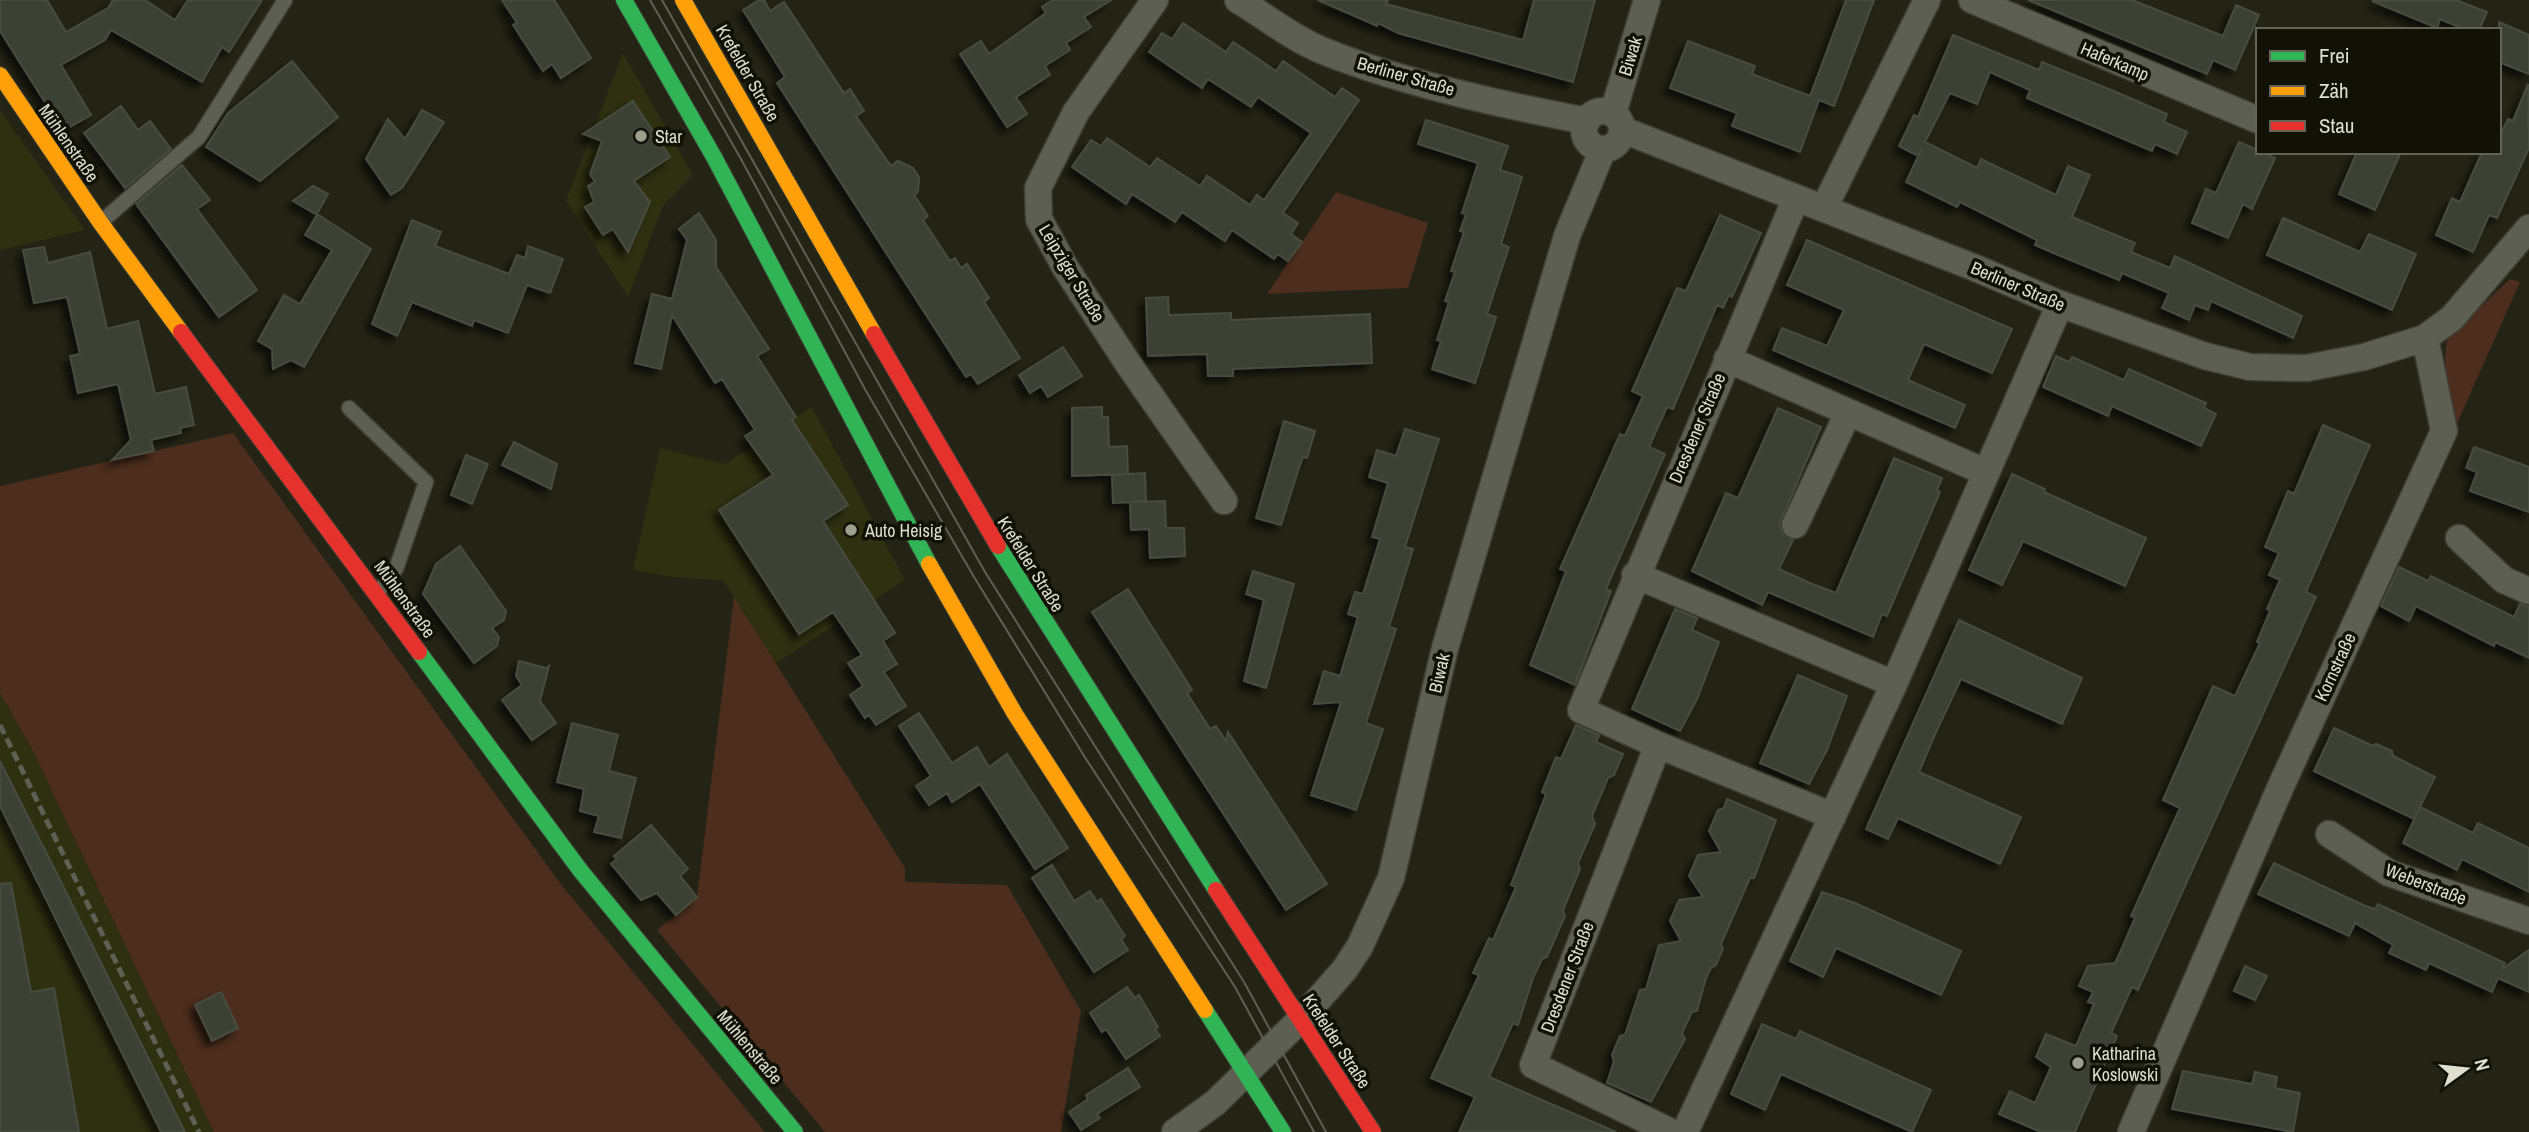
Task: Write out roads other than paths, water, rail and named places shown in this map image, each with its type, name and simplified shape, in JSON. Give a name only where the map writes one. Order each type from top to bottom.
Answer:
[{"type":"main road","points":[[624,0],[714,157],[942,590],[1016,714],[1283,1132]]},
{"type":"main road","name":"Krefelder Straße","points":[[683,0],[962,488],[1080,680],[1373,1132]]},
{"type":"main road","name":"Mühlenstraße","points":[[0,75],[100,222],[580,870],[795,1132]]},
{"type":"street","name":"Leipziger Straße","points":[[1155,0],[1076,112],[1038,188],[1039,219],[1065,267],[1129,366],[1224,501]]},
{"type":"street","name":"Berliner Straße","points":[[1238,0],[1319,49],[1397,75],[1587,121]]},
{"type":"street","name":"Biwak","points":[[1618,121],[1647,0]]},
{"type":"street","points":[[1824,208],[1927,0]]},
{"type":"street","name":"Haferkamp","points":[[1972,0],[2256,119]]},
{"type":"street","points":[[1597,112],[1618,121],[1619,141],[1603,149],[1587,139],[1587,121],[1597,112]]},
{"type":"street","name":"Berliner Straße","points":[[1618,121],[1796,198],[2060,304],[2205,356],[2250,367],[2307,368],[2364,357],[2425,338]]},
{"type":"street","name":"Biwak","points":[[1175,1132],[1215,1103],[1301,1019],[1345,970],[1360,947],[1391,878],[1445,648],[1567,236],[1603,149]]},
{"type":"street","name":"Dresdener Straße","points":[[1796,198],[1635,575],[1581,710],[1658,745],[1833,816]]},
{"type":"street","points":[[2425,338],[2452,318],[2529,228]]},
{"type":"street","points":[[1685,1132],[1894,684],[2060,304]]},
{"type":"street","name":"Kornstraße","points":[[2131,1132],[2281,786],[2444,431],[2425,338]]},
{"type":"street","name":"Dresdener Straße","points":[[1727,359],[1985,472]]},
{"type":"street","points":[[1795,525],[1848,413]]},
{"type":"street","points":[[2459,538],[2504,580],[2529,591]]},
{"type":"street","points":[[1635,575],[1894,684]]},
{"type":"street","name":"Dresdener Straße","points":[[1658,745],[1533,1065],[1671,1132]]},
{"type":"street","name":"Weberstraße","points":[[2329,834],[2389,873],[2529,921]]},
{"type":"lane","points":[[100,222],[199,136],[285,0]]},
{"type":"lane","points":[[349,408],[426,482],[396,569],[377,593]]},
{"type":"tram line","points":[[650,0],[741,159],[866,391],[974,577],[1086,759],[1235,987],[1314,1132]]},
{"type":"tram line","points":[[662,0],[985,572],[1244,982],[1326,1132]]},
{"type":"railway","points":[[0,725],[199,1132]]},
{"type":"place","name":"Star","points":[[641,136]]},
{"type":"place","name":"Auto Heisig","points":[[851,530]]},
{"type":"place","name":"Katharina Koslowski","points":[[2078,1063]]}]
